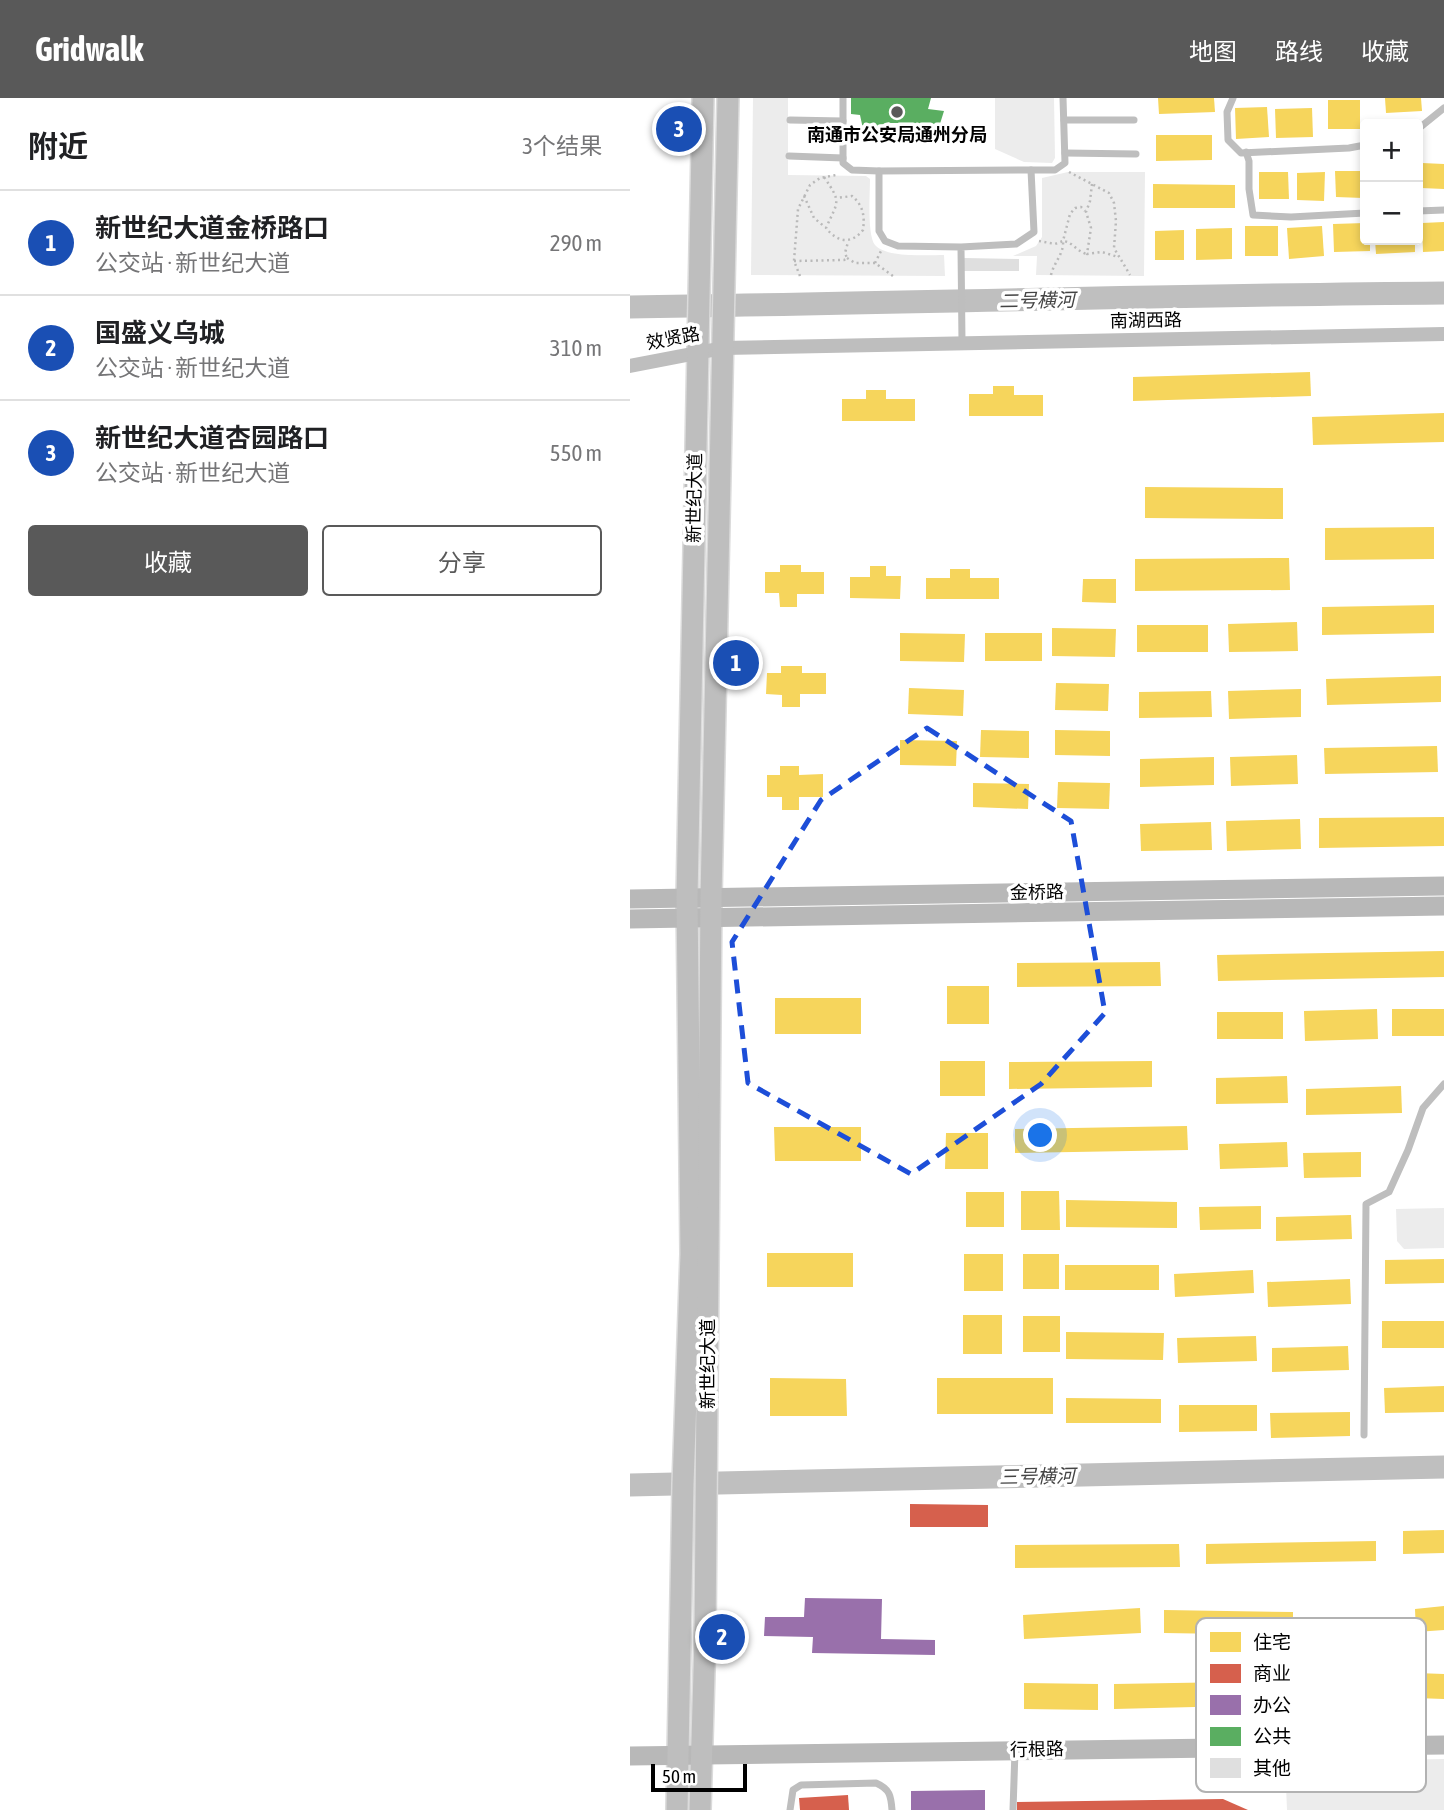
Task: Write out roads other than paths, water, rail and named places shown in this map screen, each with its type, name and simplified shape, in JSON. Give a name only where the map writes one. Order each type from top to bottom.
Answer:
[{"type":"main road","name":"新世纪大道","points":[[677,1810],[683,1484],[691,1254],[687,908],[703,98]]},
{"type":"main road","name":"新世纪大道","points":[[700,1810],[703,1753],[711,907],[728,98]]},
{"type":"street","name":"南湖西路","points":[[723,348],[1444,334]]},
{"type":"street","name":"效贤路","points":[[630,366],[723,348]]},
{"type":"street","name":"金桥路","points":[[630,919],[687,908],[711,907],[1444,886]]},
{"type":"street","name":"金桥路","points":[[630,899],[687,908]]},
{"type":"street","name":"金桥路","points":[[711,907],[1444,906]]},
{"type":"street","name":"行根路","points":[[1426,1745],[1444,1745]]},
{"type":"street","name":"行根路","points":[[630,1756],[1196,1748]]},
{"type":"lane","points":[[843,98],[843,163],[852,170],[879,171],[1055,170],[1065,163],[1063,98]]},
{"type":"lane","points":[[1233,98],[1227,112],[1228,140],[1241,152],[1360,146]]},
{"type":"lane","points":[[1423,125],[1444,108]]},
{"type":"lane","points":[[790,120],[843,121]]},
{"type":"lane","points":[[1064,120],[1134,120]]},
{"type":"lane","points":[[1246,152],[1253,215],[1291,217],[1360,213]]},
{"type":"lane","points":[[1065,153],[1136,154]]},
{"type":"lane","points":[[789,156],[844,158]]},
{"type":"lane","points":[[879,171],[879,231],[885,241],[898,246],[961,247],[1016,244],[1034,232],[1031,170]]},
{"type":"lane","points":[[1423,211],[1444,211]]},
{"type":"lane","points":[[961,247],[962,342]]},
{"type":"lane","points":[[1364,1435],[1366,1204],[1389,1192],[1423,1108],[1444,1084]]},
{"type":"lane","points":[[1013,1810],[1015,1750]]},
{"type":"lane","points":[[790,1810],[793,1790],[801,1785],[876,1783],[885,1787],[891,1795],[892,1810]]},
{"type":"waterway","name":"二号横河","points":[[630,307],[1444,293]]},
{"type":"waterway","name":"三号横河","points":[[630,1485],[1444,1467]]},
{"type":"place","name":"南通市公安局通州分局","points":[[897,112]]},
{"type":"place","name":"新世纪大道杏园路口","points":[[679,129]]},
{"type":"place","name":"新世纪大道金桥路口","points":[[736,663]]},
{"type":"place","name":"国盛义乌城","points":[[722,1637]]}]
